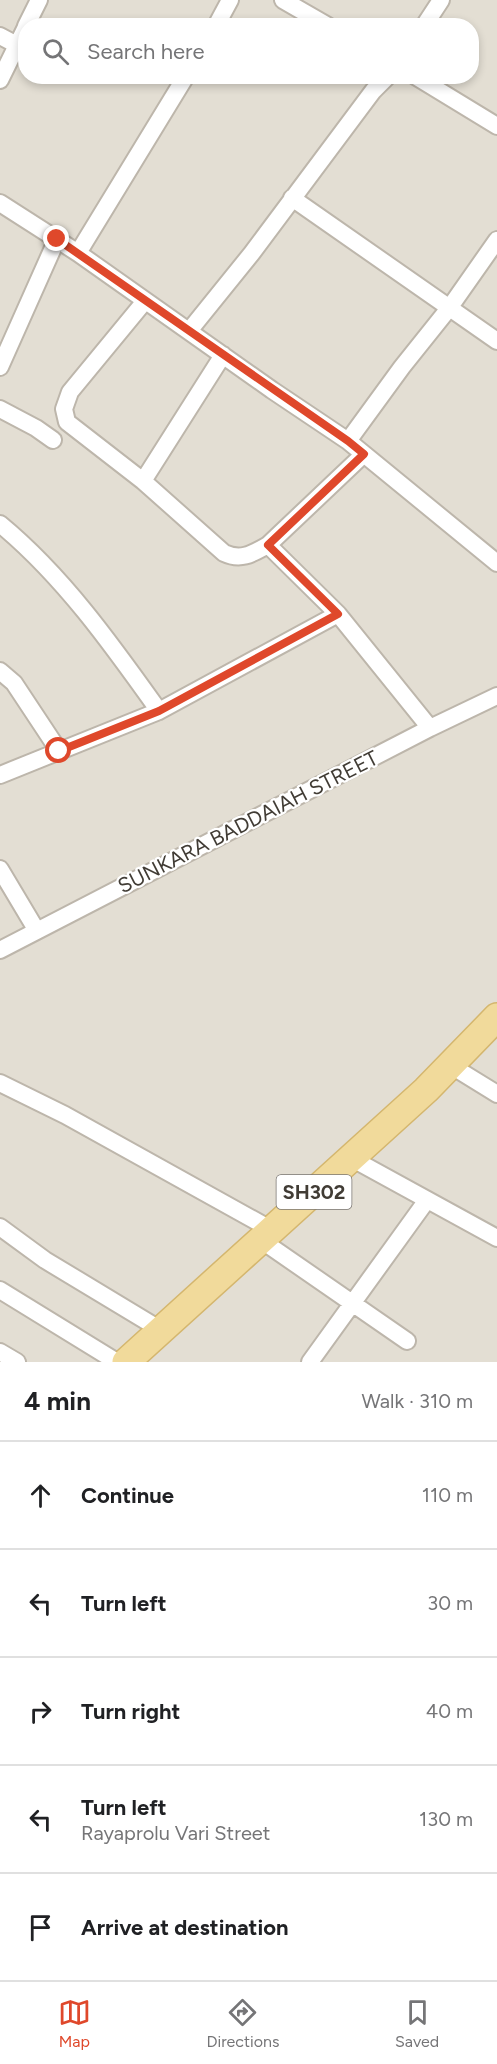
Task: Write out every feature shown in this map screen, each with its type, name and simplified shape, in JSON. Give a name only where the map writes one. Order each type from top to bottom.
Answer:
[{"type":"main road","name":"SH302","points":[[126,1362],[426,1090],[497,1017]]},
{"type":"street","points":[[30,18],[39,0]]},
{"type":"street","points":[[220,18],[230,0]]},
{"type":"street","points":[[283,0],[314,18]]},
{"type":"street","points":[[429,18],[441,0]]},
{"type":"street","points":[[0,36],[17,45],[0,80]]},
{"type":"street","points":[[78,253],[181,84]]},
{"type":"street","points":[[189,331],[252,254],[292,198],[381,84]]},
{"type":"street","points":[[428,84],[497,126]]},
{"type":"street","points":[[292,198],[497,341]]},
{"type":"street","points":[[0,203],[78,253],[348,441],[497,563]]},
{"type":"street","points":[[0,367],[57,239]]},
{"type":"street","points":[[348,441],[402,367],[450,307],[497,240]]},
{"type":"street","points":[[145,301],[70,392],[64,409],[67,422],[143,481],[224,553],[233,558],[246,557],[268,545],[364,454]]},
{"type":"street","points":[[143,481],[223,355]]},
{"type":"street","points":[[0,409],[36,428],[52,440]]},
{"type":"street","points":[[0,524],[19,540],[101,630],[159,711]]},
{"type":"street","points":[[268,545],[338,614],[430,728]]},
{"type":"street","points":[[0,775],[159,711],[338,614]]},
{"type":"street","points":[[0,671],[14,683],[59,751]]},
{"type":"street","name":"SUNKARA BADDAIAH STREET","points":[[0,950],[430,728],[497,696]]},
{"type":"street","points":[[0,869],[37,931]]},
{"type":"street","points":[[450,1065],[497,1094]]},
{"type":"street","points":[[0,1083],[65,1115],[266,1235],[352,1303],[407,1341]]},
{"type":"street","points":[[351,1158],[497,1238]]},
{"type":"street","points":[[310,1362],[427,1200]]},
{"type":"street","points":[[0,1227],[45,1260],[161,1330]]},
{"type":"street","points":[[0,1290],[117,1362]]},
{"type":"street","points":[[0,1352],[17,1362]]},
{"type":"shaded area","points":[[0,0],[497,0],[497,1362],[0,1362]]},
{"type":"route","points":[[57,239],[364,454],[268,545],[338,614],[159,711],[59,751]]}]
